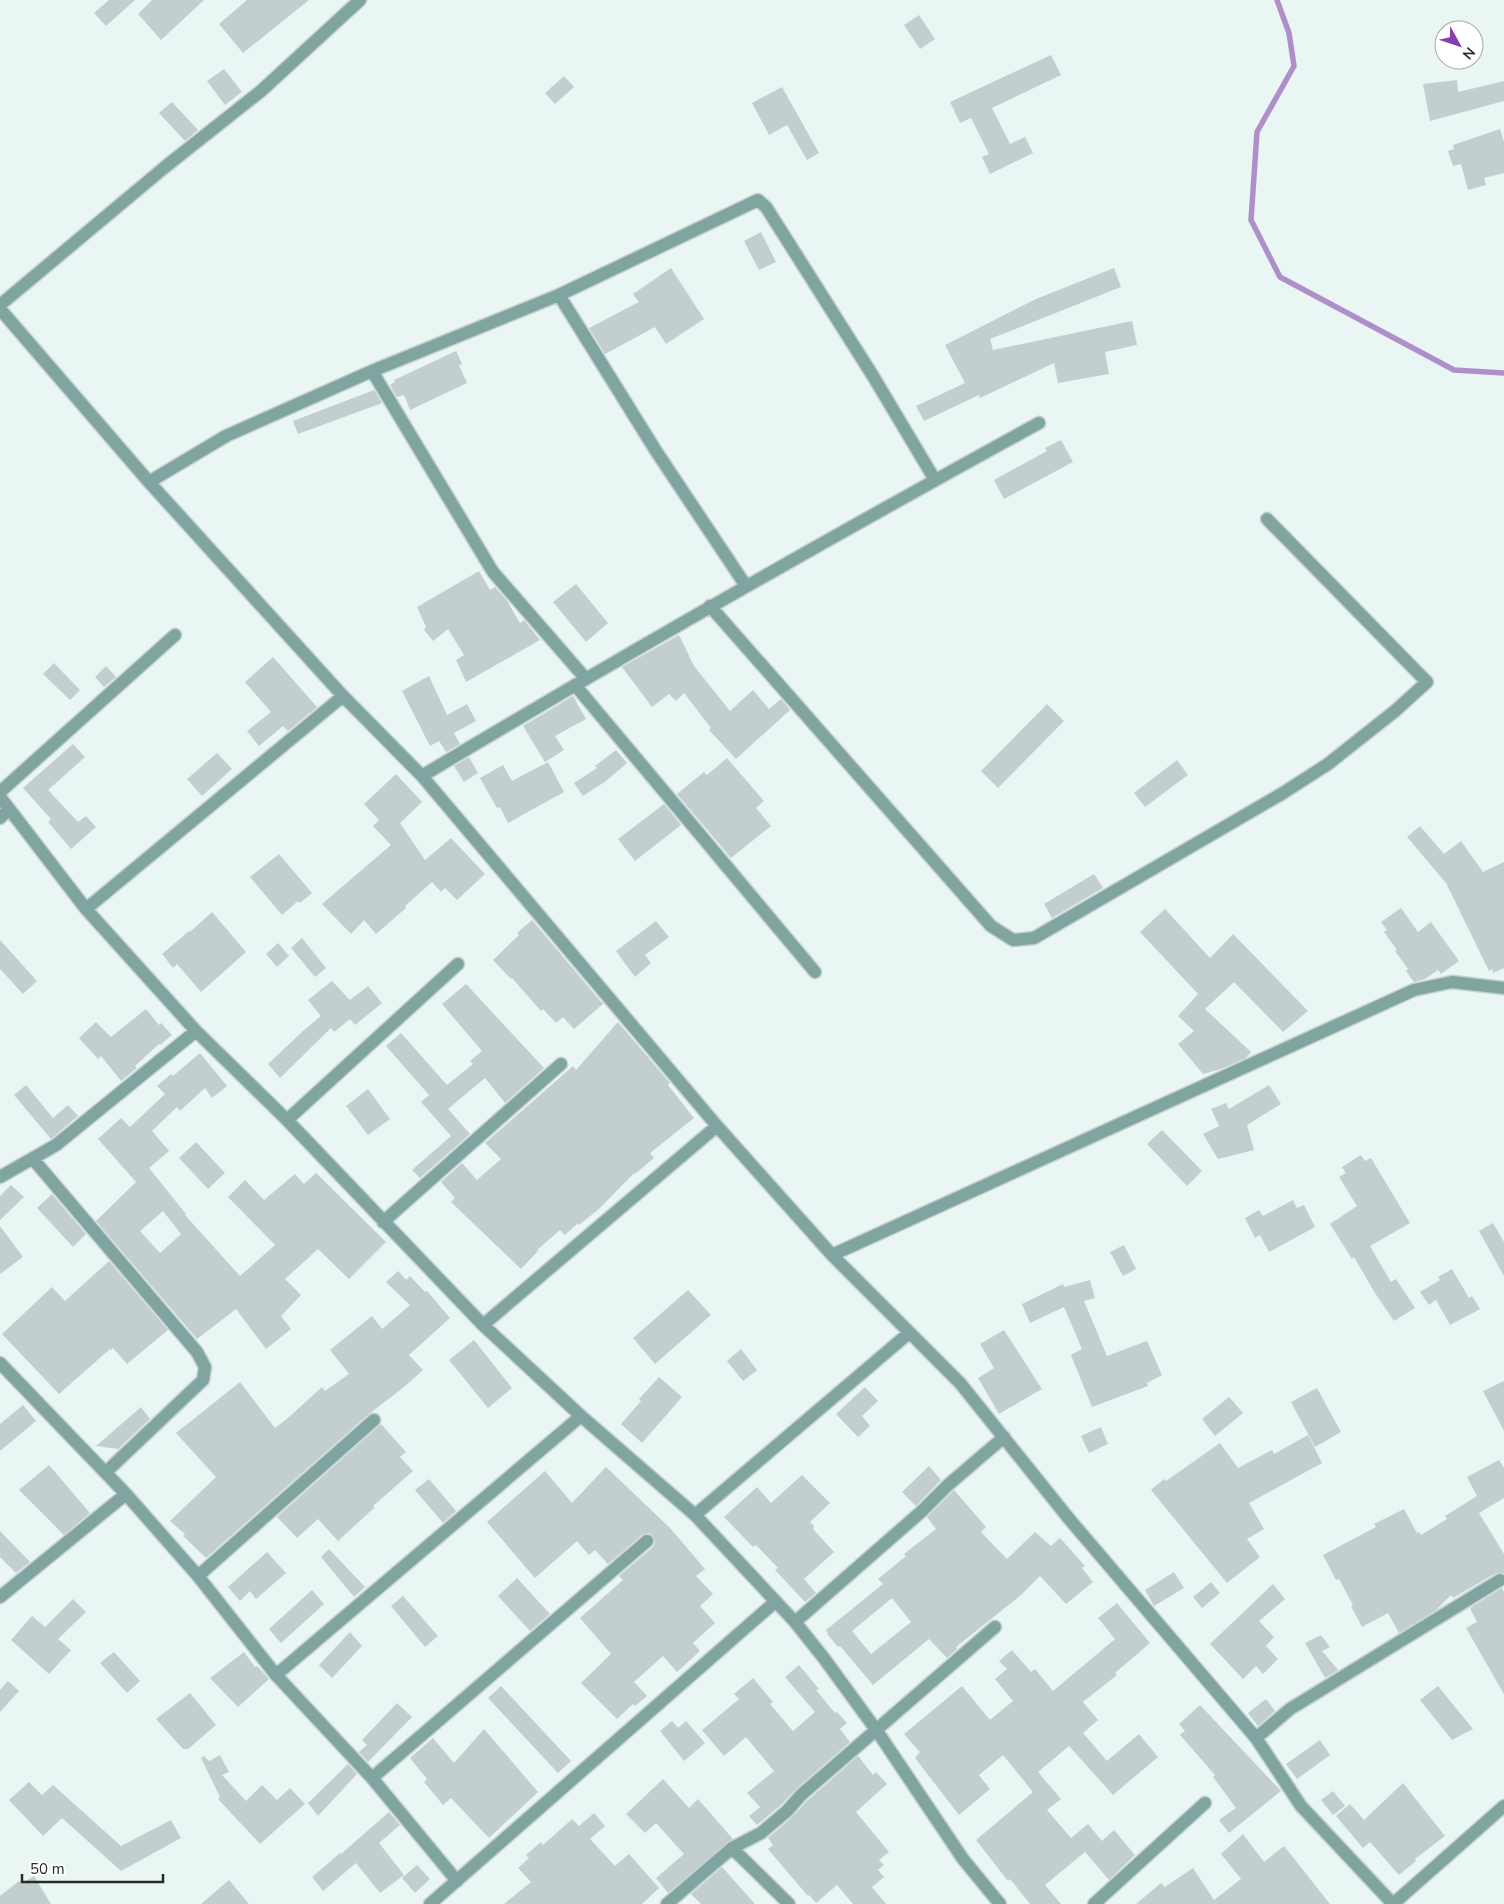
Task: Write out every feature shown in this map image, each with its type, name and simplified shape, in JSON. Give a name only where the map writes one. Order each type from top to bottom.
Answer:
[{"type":"street","points":[[0,305],[165,167],[261,91],[360,0]]},
{"type":"street","points":[[149,482],[226,436],[372,371],[559,295],[758,200],[762,202],[874,376],[935,480]]},
{"type":"street","points":[[559,295],[656,451],[746,586]]},
{"type":"street","points":[[0,309],[149,482],[343,696],[422,776],[717,1126],[832,1255],[960,1383],[1070,1520],[1256,1738],[1301,1806],[1393,1904],[1504,1806]]},
{"type":"street","points":[[372,371],[493,572],[815,972]]},
{"type":"street","points":[[422,776],[710,606],[1039,423]]},
{"type":"street","points":[[710,606],[991,926],[1013,940],[1034,938],[1283,793],[1328,764],[1395,711],[1427,682],[1267,519]]},
{"type":"street","points":[[0,792],[175,635]]},
{"type":"street","points":[[86,909],[343,696]]},
{"type":"street","points":[[0,797],[5,813],[86,909],[196,1031],[286,1120],[483,1325],[580,1416],[695,1515],[795,1622],[876,1731],[963,1858],[1000,1904]]},
{"type":"street","points":[[286,1120],[458,964]]},
{"type":"street","points":[[832,1255],[1414,990],[1452,982],[1504,988]]},
{"type":"street","points":[[0,1177],[56,1145],[196,1031]]},
{"type":"street","points":[[383,1222],[561,1064]]},
{"type":"street","points":[[483,1325],[717,1126]]},
{"type":"street","points":[[33,1159],[197,1352],[205,1367],[203,1380],[106,1472]]},
{"type":"street","points":[[695,1515],[909,1333]]},
{"type":"street","points":[[0,1363],[126,1494],[198,1576],[276,1675],[372,1778],[457,1881]]},
{"type":"street","points":[[276,1675],[580,1416]]},
{"type":"street","points":[[198,1576],[374,1420]]},
{"type":"street","points":[[795,1622],[922,1512],[948,1485],[1004,1437]]},
{"type":"street","points":[[2,1590],[126,1494]]},
{"type":"street","points":[[372,1778],[646,1541]]},
{"type":"street","points":[[1256,1738],[1290,1709],[1500,1580]]},
{"type":"street","points":[[430,1904],[775,1602]]},
{"type":"street","points":[[667,1904],[732,1848],[761,1833],[995,1627]]},
{"type":"street","points":[[1094,1904],[1205,1803]]},
{"type":"street","points":[[732,1848],[789,1904]]},
{"type":"building","points":[[109,0],[135,0],[106,26],[94,13]]},
{"type":"building","points":[[152,0],[204,0],[161,40],[138,14]]},
{"type":"building","points":[[247,0],[309,0],[243,53],[219,24]]},
{"type":"building","points":[[919,15],[935,39],[920,49],[904,25]]},
{"type":"building","points":[[1051,55],[1061,75],[992,108],[1010,144],[1025,137],[1033,153],[990,174],[982,157],[989,154],[971,118],[960,123],[950,102]]},
{"type":"building","points":[[224,69],[242,92],[225,105],[207,81]]},
{"type":"building","points":[[564,76],[574,87],[555,104],[545,93]]},
{"type":"building","points":[[1457,80],[1458,92],[1504,81],[1504,101],[1430,121],[1423,84]]},
{"type":"building","points":[[782,87],[819,153],[807,160],[787,125],[769,135],[752,103]]},
{"type":"building","points":[[172,102],[198,130],[185,141],[159,113]]},
{"type":"building","points":[[1500,129],[1504,142],[1504,173],[1484,178],[1486,185],[1468,190],[1461,164],[1453,166],[1448,151],[1454,149],[1453,145]]},
{"type":"building","points":[[761,232],[776,262],[759,270],[744,241]]},
{"type":"building","points":[[671,268],[704,319],[666,344],[655,327],[605,354],[589,328],[639,302],[633,294]]},
{"type":"building","points":[[1114,268],[1121,287],[990,339],[993,350],[1132,321],[1137,345],[1105,352],[1109,374],[1058,383],[1054,363],[980,398],[979,395],[924,421],[916,406],[965,383],[945,345],[1036,299]]},
{"type":"building","points":[[456,351],[462,364],[459,365],[467,383],[410,410],[404,395],[397,397],[390,385],[395,382],[394,380]]},
{"type":"building","points":[[374,390],[382,403],[298,434],[293,421]]},
{"type":"building","points":[[1061,440],[1073,462],[1004,499],[994,480],[1047,451],[1045,448]]},
{"type":"building","points":[[479,571],[490,590],[495,587],[506,599],[520,623],[524,620],[540,640],[466,682],[456,660],[464,655],[448,629],[433,641],[424,630],[426,627],[417,607]]},
{"type":"building","points":[[576,584],[608,623],[586,642],[553,602]]},
{"type":"building","points":[[679,635],[694,666],[730,711],[753,690],[769,709],[781,699],[790,710],[736,759],[709,730],[711,728],[684,693],[676,701],[669,694],[652,707],[622,667]]},
{"type":"building","points":[[273,657],[317,707],[288,731],[283,726],[259,746],[247,731],[271,712],[245,682]]},
{"type":"building","points":[[54,663],[80,690],[70,700],[43,674]]},
{"type":"building","points":[[106,666],[116,677],[104,687],[95,677]]},
{"type":"building","points":[[429,676],[447,715],[467,704],[476,721],[454,733],[460,744],[446,752],[439,741],[430,746],[402,691]]},
{"type":"building","points":[[573,696],[586,719],[555,736],[564,750],[545,762],[523,726]]},
{"type":"building","points":[[1047,704],[1064,721],[998,788],[981,771]]},
{"type":"building","points":[[73,744],[85,757],[48,790],[78,822],[86,816],[96,827],[71,849],[48,822],[51,819],[23,788]]},
{"type":"building","points":[[616,750],[627,763],[606,781],[583,796],[574,783],[597,768],[595,766]]},
{"type":"building","points":[[217,753],[232,769],[202,796],[187,779]]},
{"type":"building","points":[[469,757],[478,773],[464,782],[454,766]]},
{"type":"building","points":[[727,758],[764,801],[756,808],[771,826],[731,858],[677,794],[704,772],[707,775]]},
{"type":"building","points":[[1177,760],[1188,775],[1145,807],[1134,793]]},
{"type":"building","points":[[548,762],[564,792],[508,823],[500,807],[497,808],[480,778],[503,765],[512,781]]},
{"type":"building","points":[[396,774],[422,802],[400,823],[425,860],[451,838],[485,874],[457,900],[445,888],[441,892],[432,882],[376,934],[364,920],[351,934],[322,904],[391,845],[373,826],[379,820],[364,804]]},
{"type":"building","points":[[664,804],[681,825],[635,861],[618,839]]},
{"type":"building","points":[[1420,826],[1444,854],[1461,841],[1483,872],[1504,862],[1504,968],[1493,973],[1492,969],[1489,971],[1446,883],[1407,837]]},
{"type":"building","points":[[279,854],[312,893],[300,903],[298,901],[282,915],[250,877]]},
{"type":"building","points":[[1094,874],[1103,888],[1052,918],[1044,904]]},
{"type":"building","points":[[1401,908],[1418,932],[1431,922],[1459,961],[1441,974],[1438,970],[1425,979],[1414,982],[1406,971],[1408,969],[1395,951],[1397,950],[1384,932],[1387,930],[1381,922]]},
{"type":"building","points":[[1165,909],[1210,958],[1233,934],[1308,1011],[1283,1032],[1234,982],[1205,1009],[1251,1052],[1246,1058],[1221,1069],[1203,1074],[1178,1044],[1194,1031],[1178,1016],[1198,994],[1140,932]]},
{"type":"building","points":[[212,912],[246,952],[201,992],[177,964],[173,968],[162,954]]},
{"type":"building","points":[[532,920],[603,1004],[574,1029],[563,1017],[556,1023],[543,1009],[541,1011],[493,960],[519,935],[517,933]]},
{"type":"building","points":[[656,921],[669,937],[645,955],[651,963],[635,977],[616,951]]},
{"type":"building","points":[[302,938],[326,968],[315,977],[291,948]]},
{"type":"building","points":[[0,940],[37,981],[23,994],[0,969]]},
{"type":"building","points":[[278,943],[289,956],[277,967],[266,954]]},
{"type":"building","points":[[332,981],[350,1000],[368,986],[382,1003],[355,1025],[350,1019],[334,1032],[331,1028],[280,1078],[268,1064],[321,1016],[308,1000]]},
{"type":"building","points":[[466,984],[544,1068],[505,1103],[485,1078],[448,1109],[470,1134],[420,1178],[412,1170],[451,1136],[421,1102],[429,1095],[386,1046],[401,1033],[447,1085],[473,1064],[470,1061],[482,1051],[442,1004]]},
{"type":"building","points":[[146,1009],[159,1025],[161,1023],[172,1035],[159,1044],[135,1066],[137,1068],[121,1081],[101,1056],[98,1059],[79,1038],[96,1022],[111,1037]]},
{"type":"building","points":[[618,1022],[670,1083],[668,1085],[694,1118],[650,1153],[654,1158],[634,1173],[599,1209],[579,1225],[578,1223],[565,1235],[560,1230],[537,1250],[521,1269],[451,1202],[455,1198],[441,1182],[462,1163],[477,1180],[501,1159],[485,1143],[573,1066],[576,1070]]},
{"type":"building","points":[[200,1053],[227,1086],[212,1098],[205,1088],[180,1111],[177,1107],[152,1131],[169,1151],[149,1168],[185,1215],[240,1276],[275,1245],[228,1197],[245,1180],[264,1200],[295,1174],[304,1184],[316,1173],[386,1242],[349,1279],[318,1249],[285,1279],[301,1295],[281,1316],[291,1329],[266,1349],[236,1309],[197,1339],[96,1221],[136,1182],[98,1139],[121,1118],[130,1127],[165,1094],[157,1086],[171,1074],[173,1076]],"holes":[[[163,1211],[181,1234],[160,1253],[140,1231]]]},
{"type":"building","points":[[26,1085],[53,1118],[68,1105],[78,1116],[51,1139],[14,1095]]},
{"type":"building","points":[[1269,1085],[1281,1104],[1247,1125],[1254,1150],[1218,1159],[1203,1134],[1219,1126],[1211,1109],[1226,1103],[1229,1109]]},
{"type":"building","points":[[368,1089],[390,1119],[368,1135],[346,1106]]},
{"type":"building","points":[[1162,1130],[1202,1171],[1187,1186],[1147,1144]]},
{"type":"building","points":[[196,1142],[225,1173],[208,1189],[179,1158]]},
{"type":"building","points":[[1361,1155],[1365,1161],[1371,1158],[1410,1223],[1370,1246],[1391,1282],[1396,1279],[1415,1308],[1394,1321],[1354,1257],[1352,1259],[1330,1224],[1357,1206],[1339,1177],[1346,1173],[1342,1167]]},
{"type":"building","points":[[11,1185],[24,1197],[0,1220],[0,1196]]},
{"type":"building","points":[[52,1194],[86,1234],[73,1247],[37,1208]]},
{"type":"building","points":[[1293,1200],[1297,1208],[1304,1205],[1315,1227],[1269,1252],[1260,1235],[1255,1238],[1245,1218],[1259,1210],[1263,1216]]},
{"type":"building","points":[[1493,1223],[1504,1242],[1504,1276],[1479,1231]]},
{"type":"building","points":[[0,1226],[23,1257],[0,1274]]},
{"type":"building","points":[[1124,1245],[1136,1269],[1123,1276],[1110,1252]]},
{"type":"building","points":[[109,1261],[168,1330],[127,1364],[113,1348],[110,1349],[59,1394],[2,1334],[52,1287],[65,1301]]},
{"type":"building","points":[[1452,1269],[1469,1298],[1472,1296],[1480,1309],[1450,1325],[1436,1300],[1429,1305],[1420,1292],[1440,1280],[1438,1277]]},
{"type":"building","points":[[398,1271],[406,1280],[410,1276],[425,1292],[427,1291],[450,1318],[409,1355],[423,1370],[369,1414],[206,1558],[183,1536],[185,1534],[170,1521],[216,1477],[176,1433],[240,1382],[275,1428],[322,1387],[325,1391],[349,1374],[330,1350],[372,1316],[382,1329],[410,1305],[386,1282]]},
{"type":"building","points":[[1090,1280],[1095,1298],[1084,1301],[1107,1356],[1147,1341],[1162,1375],[1147,1383],[1148,1386],[1092,1407],[1071,1355],[1082,1349],[1064,1307],[1030,1323],[1022,1304],[1063,1284],[1064,1287]]},
{"type":"building","points":[[688,1290],[711,1315],[655,1364],[633,1338]]},
{"type":"building","points":[[1004,1330],[1042,1389],[999,1414],[978,1378],[994,1368],[980,1344]]},
{"type":"building","points":[[474,1340],[512,1388],[488,1408],[449,1360]]},
{"type":"building","points":[[741,1349],[757,1370],[743,1381],[727,1361]]},
{"type":"building","points":[[659,1377],[682,1397],[642,1443],[621,1424],[641,1401],[639,1399]]},
{"type":"building","points":[[1504,1381],[1504,1431],[1483,1391]]},
{"type":"building","points":[[865,1387],[878,1401],[862,1416],[870,1426],[858,1437],[836,1414]]},
{"type":"building","points":[[1317,1388],[1341,1432],[1315,1447],[1291,1402]]},
{"type":"building","points":[[1229,1397],[1243,1413],[1215,1436],[1202,1419]]},
{"type":"building","points":[[23,1405],[36,1421],[0,1451],[0,1424]]},
{"type":"building","points":[[141,1407],[150,1419],[118,1449],[96,1446]]},
{"type":"building","points":[[381,1424],[406,1452],[400,1457],[413,1471],[373,1506],[375,1507],[338,1541],[318,1519],[297,1538],[277,1517]]},
{"type":"building","points":[[1101,1427],[1108,1444],[1089,1453],[1081,1436]]},
{"type":"building","points":[[1308,1435],[1322,1463],[1249,1503],[1264,1529],[1247,1539],[1260,1557],[1227,1583],[1151,1490],[1164,1479],[1166,1481],[1220,1443],[1238,1468],[1272,1450],[1274,1454]]},
{"type":"building","points":[[1499,1460],[1504,1468],[1504,1498],[1479,1513],[1504,1554],[1504,1573],[1496,1573],[1453,1598],[1451,1595],[1435,1611],[1399,1633],[1388,1613],[1362,1627],[1339,1579],[1336,1580],[1323,1555],[1376,1527],[1374,1524],[1404,1509],[1417,1533],[1419,1532],[1421,1535],[1447,1519],[1445,1516],[1477,1496],[1467,1477]]},
{"type":"building","points":[[49,1465],[90,1513],[64,1535],[19,1490]]},
{"type":"building","points":[[929,1466],[941,1480],[916,1506],[902,1492]]},
{"type":"building","points":[[606,1467],[670,1528],[705,1569],[696,1576],[713,1594],[700,1606],[715,1623],[693,1643],[700,1651],[677,1672],[663,1656],[634,1682],[647,1696],[635,1706],[633,1704],[617,1719],[581,1683],[611,1654],[580,1618],[623,1580],[619,1576],[653,1547],[655,1543],[653,1536],[649,1533],[642,1535],[608,1564],[595,1550],[589,1555],[577,1541],[535,1578],[487,1522],[545,1471],[572,1503]]},
{"type":"building","points":[[802,1475],[830,1503],[810,1522],[814,1526],[813,1529],[834,1552],[804,1579],[816,1593],[805,1602],[775,1570],[778,1568],[756,1545],[753,1547],[724,1517],[757,1487],[771,1503]]},
{"type":"building","points":[[429,1479],[456,1511],[443,1523],[415,1490]]},
{"type":"building","points":[[954,1490],[986,1527],[981,1532],[1007,1559],[1035,1532],[1051,1546],[1060,1538],[1085,1566],[1082,1568],[1093,1582],[1066,1604],[1040,1576],[1021,1595],[956,1647],[957,1649],[947,1658],[929,1639],[873,1685],[840,1646],[838,1647],[826,1630],[883,1584],[878,1579],[906,1556],[904,1554],[936,1529],[927,1517]],"holes":[[[892,1598],[911,1622],[871,1654],[852,1631]]]},
{"type":"building","points":[[0,1531],[30,1562],[16,1573],[0,1557]]},
{"type":"building","points":[[329,1549],[365,1587],[354,1597],[321,1557]]},
{"type":"building","points":[[267,1552],[286,1573],[256,1599],[250,1591],[240,1601],[228,1587]]},
{"type":"building","points":[[1174,1572],[1184,1588],[1154,1606],[1145,1590]]},
{"type":"building","points":[[517,1578],[550,1614],[530,1631],[498,1596]]},
{"type":"building","points":[[1211,1582],[1220,1593],[1202,1608],[1193,1597]]},
{"type":"building","points":[[1273,1584],[1285,1599],[1259,1621],[1274,1637],[1266,1646],[1278,1659],[1263,1674],[1256,1666],[1243,1679],[1210,1644]]},
{"type":"building","points":[[1502,1588],[1504,1592],[1504,1694],[1466,1628],[1477,1622],[1470,1608]]},
{"type":"building","points":[[312,1590],[324,1604],[281,1643],[269,1629]]},
{"type":"building","points":[[403,1596],[438,1636],[425,1647],[391,1606]]},
{"type":"building","points":[[73,1599],[86,1612],[58,1639],[71,1650],[49,1674],[11,1640],[32,1616],[45,1627]]},
{"type":"building","points":[[1117,1603],[1150,1643],[1115,1673],[1117,1675],[1083,1702],[1098,1720],[1083,1733],[1107,1761],[1139,1734],[1158,1757],[1113,1795],[1069,1746],[1038,1772],[1061,1799],[1047,1810],[1071,1838],[1088,1824],[1102,1841],[1114,1830],[1135,1855],[1109,1880],[1085,1852],[1045,1885],[1061,1904],[1030,1904],[1010,1879],[1008,1881],[976,1840],[1033,1792],[1003,1755],[979,1775],[990,1789],[959,1815],[915,1758],[920,1752],[904,1734],[962,1686],[990,1720],[1013,1701],[995,1679],[1007,1669],[999,1661],[1012,1650],[1031,1672],[1035,1669],[1053,1691],[1115,1639],[1098,1618]]},
{"type":"building","points":[[350,1632],[362,1646],[332,1678],[319,1665]]},
{"type":"building","points":[[1321,1635],[1330,1647],[1322,1651],[1338,1670],[1325,1678],[1305,1643]]},
{"type":"building","points":[[114,1652],[140,1681],[127,1693],[100,1663]]},
{"type":"building","points":[[244,1652],[255,1667],[257,1666],[269,1679],[238,1707],[210,1678]]},
{"type":"building","points":[[799,1665],[819,1689],[816,1690],[835,1713],[837,1712],[847,1723],[840,1729],[850,1742],[757,1825],[749,1816],[760,1807],[747,1793],[774,1771],[746,1737],[724,1756],[702,1730],[739,1699],[734,1694],[753,1678],[773,1702],[770,1704],[793,1731],[815,1712],[785,1677]]},
{"type":"building","points":[[8,1681],[19,1691],[0,1712],[0,1690]]},
{"type":"building","points":[[501,1686],[571,1761],[558,1773],[488,1698]]},
{"type":"building","points":[[1438,1686],[1473,1729],[1452,1740],[1420,1700]]},
{"type":"building","points":[[190,1693],[216,1725],[188,1749],[183,1749],[156,1719]]},
{"type":"building","points":[[1266,1699],[1275,1711],[1258,1726],[1248,1713]]},
{"type":"building","points":[[397,1703],[412,1717],[368,1762],[359,1752],[367,1745],[362,1740]]},
{"type":"building","points":[[1200,1705],[1281,1791],[1229,1833],[1219,1820],[1236,1808],[1213,1777],[1215,1775],[1180,1735],[1185,1731],[1179,1724]]},
{"type":"building","points":[[672,1721],[678,1728],[686,1721],[705,1743],[684,1761],[660,1731]]},
{"type":"building","points":[[484,1729],[538,1792],[489,1838],[451,1798],[443,1805],[424,1782],[427,1779],[410,1758],[433,1738],[454,1763]]},
{"type":"building","points":[[1320,1740],[1330,1755],[1297,1779],[1286,1764]]},
{"type":"building","points":[[220,1755],[229,1772],[222,1775],[246,1801],[262,1785],[277,1800],[290,1788],[305,1804],[260,1844],[218,1799],[220,1797],[201,1758],[204,1756],[209,1761]]},
{"type":"building","points":[[858,1756],[873,1775],[876,1772],[887,1784],[856,1812],[889,1852],[879,1860],[884,1865],[878,1870],[884,1877],[872,1887],[886,1904],[853,1904],[837,1885],[816,1903],[768,1849],[773,1845],[768,1838]]},
{"type":"building","points":[[348,1764],[357,1774],[318,1816],[308,1803]]},
{"type":"building","points":[[663,1779],[689,1808],[698,1799],[733,1839],[668,1893],[656,1878],[684,1854],[656,1823],[645,1833],[626,1814]]},
{"type":"building","points":[[29,1782],[42,1795],[53,1785],[121,1846],[171,1820],[181,1838],[121,1871],[62,1818],[43,1836],[9,1800]]},
{"type":"building","points":[[1403,1783],[1445,1836],[1415,1859],[1416,1861],[1399,1875],[1370,1842],[1363,1848],[1336,1816],[1350,1804],[1364,1820]]},
{"type":"building","points":[[1333,1791],[1345,1806],[1333,1815],[1321,1800]]},
{"type":"building","points":[[389,1812],[400,1825],[379,1843],[404,1875],[380,1893],[356,1863],[323,1891],[312,1877]]},
{"type":"building","points":[[594,1813],[605,1826],[590,1839],[615,1866],[629,1854],[659,1888],[642,1904],[504,1904],[531,1882],[518,1868],[529,1858],[526,1855],[541,1842],[543,1845],[572,1819],[579,1826]]},
{"type":"building","points":[[1243,1834],[1264,1862],[1284,1846],[1330,1904],[1136,1904],[1161,1883],[1165,1887],[1193,1868],[1214,1900],[1241,1879],[1221,1854]]},
{"type":"building","points":[[417,1865],[430,1879],[415,1893],[402,1878]]},
{"type":"building","points":[[722,1867],[755,1904],[701,1904],[691,1894]]},
{"type":"building","points":[[34,1876],[51,1904],[0,1904],[0,1896],[19,1881],[22,1883]]},
{"type":"building","points":[[229,1880],[249,1904],[201,1904]]},
{"type":"waterway","points":[[1277,0],[1289,33],[1294,66],[1257,132],[1251,220],[1280,277],[1454,370],[1504,373]]}]
